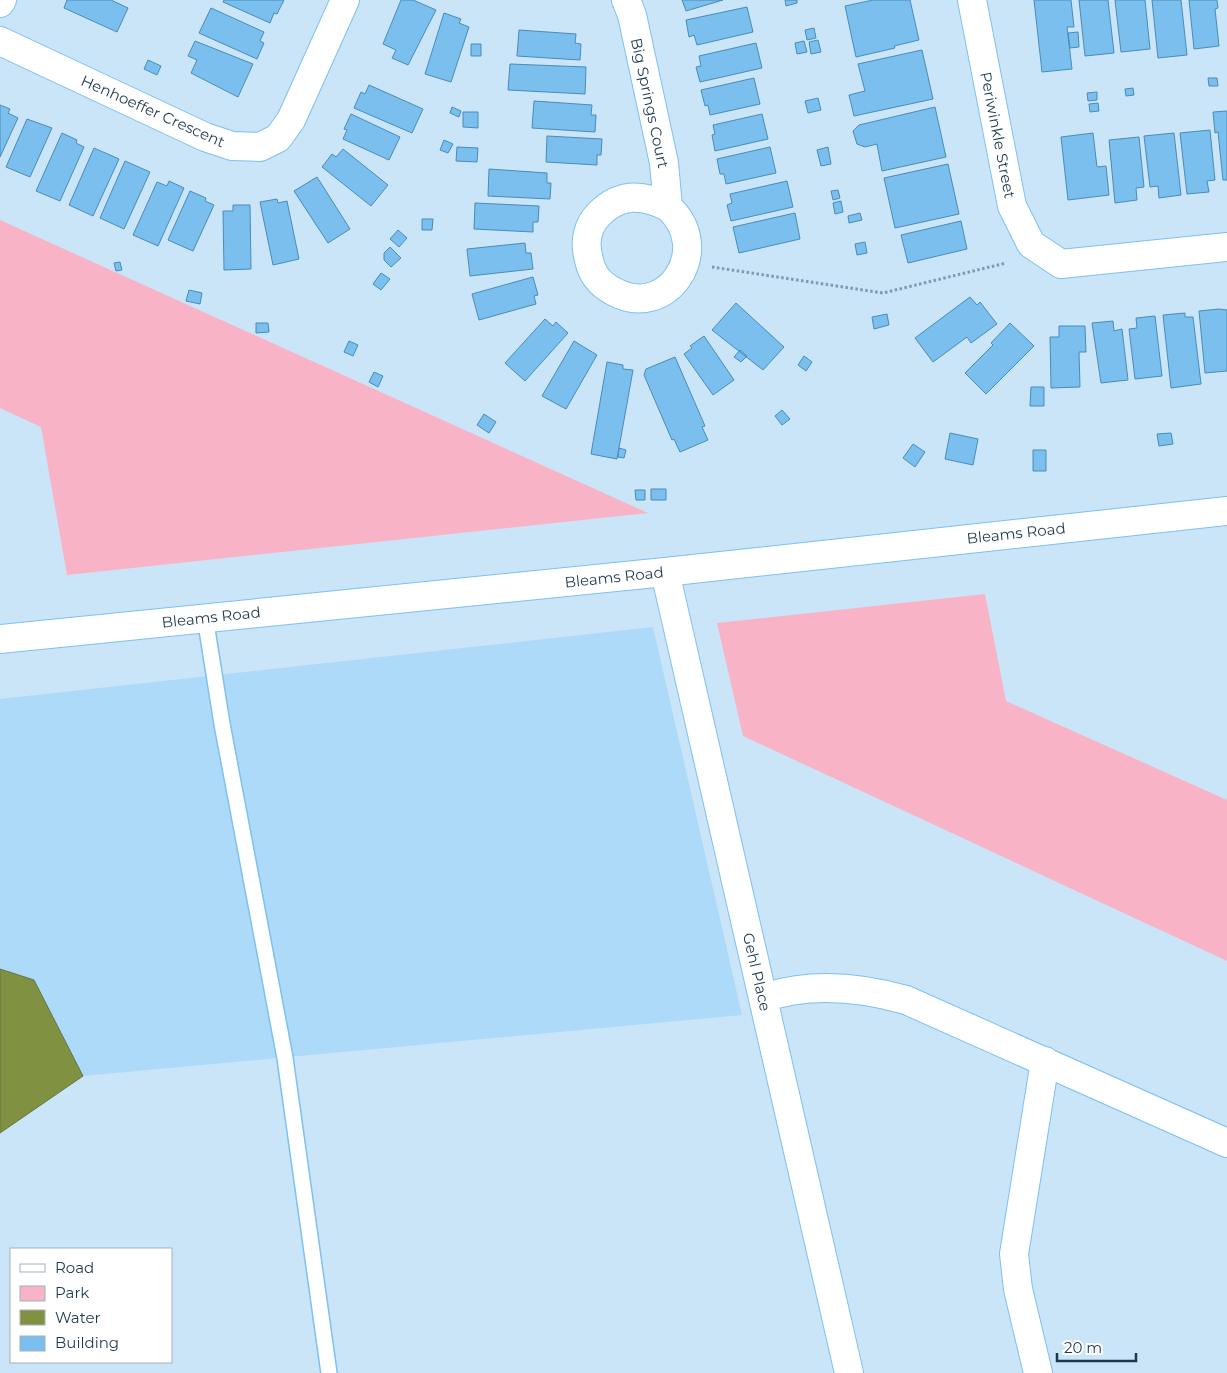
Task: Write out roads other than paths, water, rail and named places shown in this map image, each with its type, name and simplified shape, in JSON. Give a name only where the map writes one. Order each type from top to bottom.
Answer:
[{"type":"street","points":[[0,4],[2,0]]},
{"type":"street","name":"Henhoeffer Crescent","points":[[0,42],[205,137],[232,146],[260,147],[278,138],[291,120],[345,0]]},
{"type":"street","name":"Big Springs Court","points":[[626,0],[632,15],[664,163],[668,207]]},
{"type":"street","name":"Periwinkle Street","points":[[972,0],[1012,206],[1031,244],[1061,264],[1227,247]]},
{"type":"street","points":[[624,198],[652,199],[668,207],[676,214],[685,229],[689,246],[686,264],[672,286],[657,295],[642,299],[624,297],[602,285],[591,271],[586,248],[589,230],[596,218],[608,205],[624,198]]},
{"type":"street","name":"Bleams Road","points":[[0,639],[665,572],[1227,510]]},
{"type":"street","name":"Gehl Place","points":[[665,572],[849,1373]]},
{"type":"street","points":[[763,998],[810,989],[858,989],[883,994],[929,1009],[1227,1143]]},
{"type":"street","points":[[1038,1373],[1018,1289],[1014,1254],[1045,1061]]},
{"type":"lane","points":[[205,617],[222,724],[285,1058],[329,1373]]},
{"type":"water","points":[[0,969],[34,980],[83,1076],[0,1133]]}]
